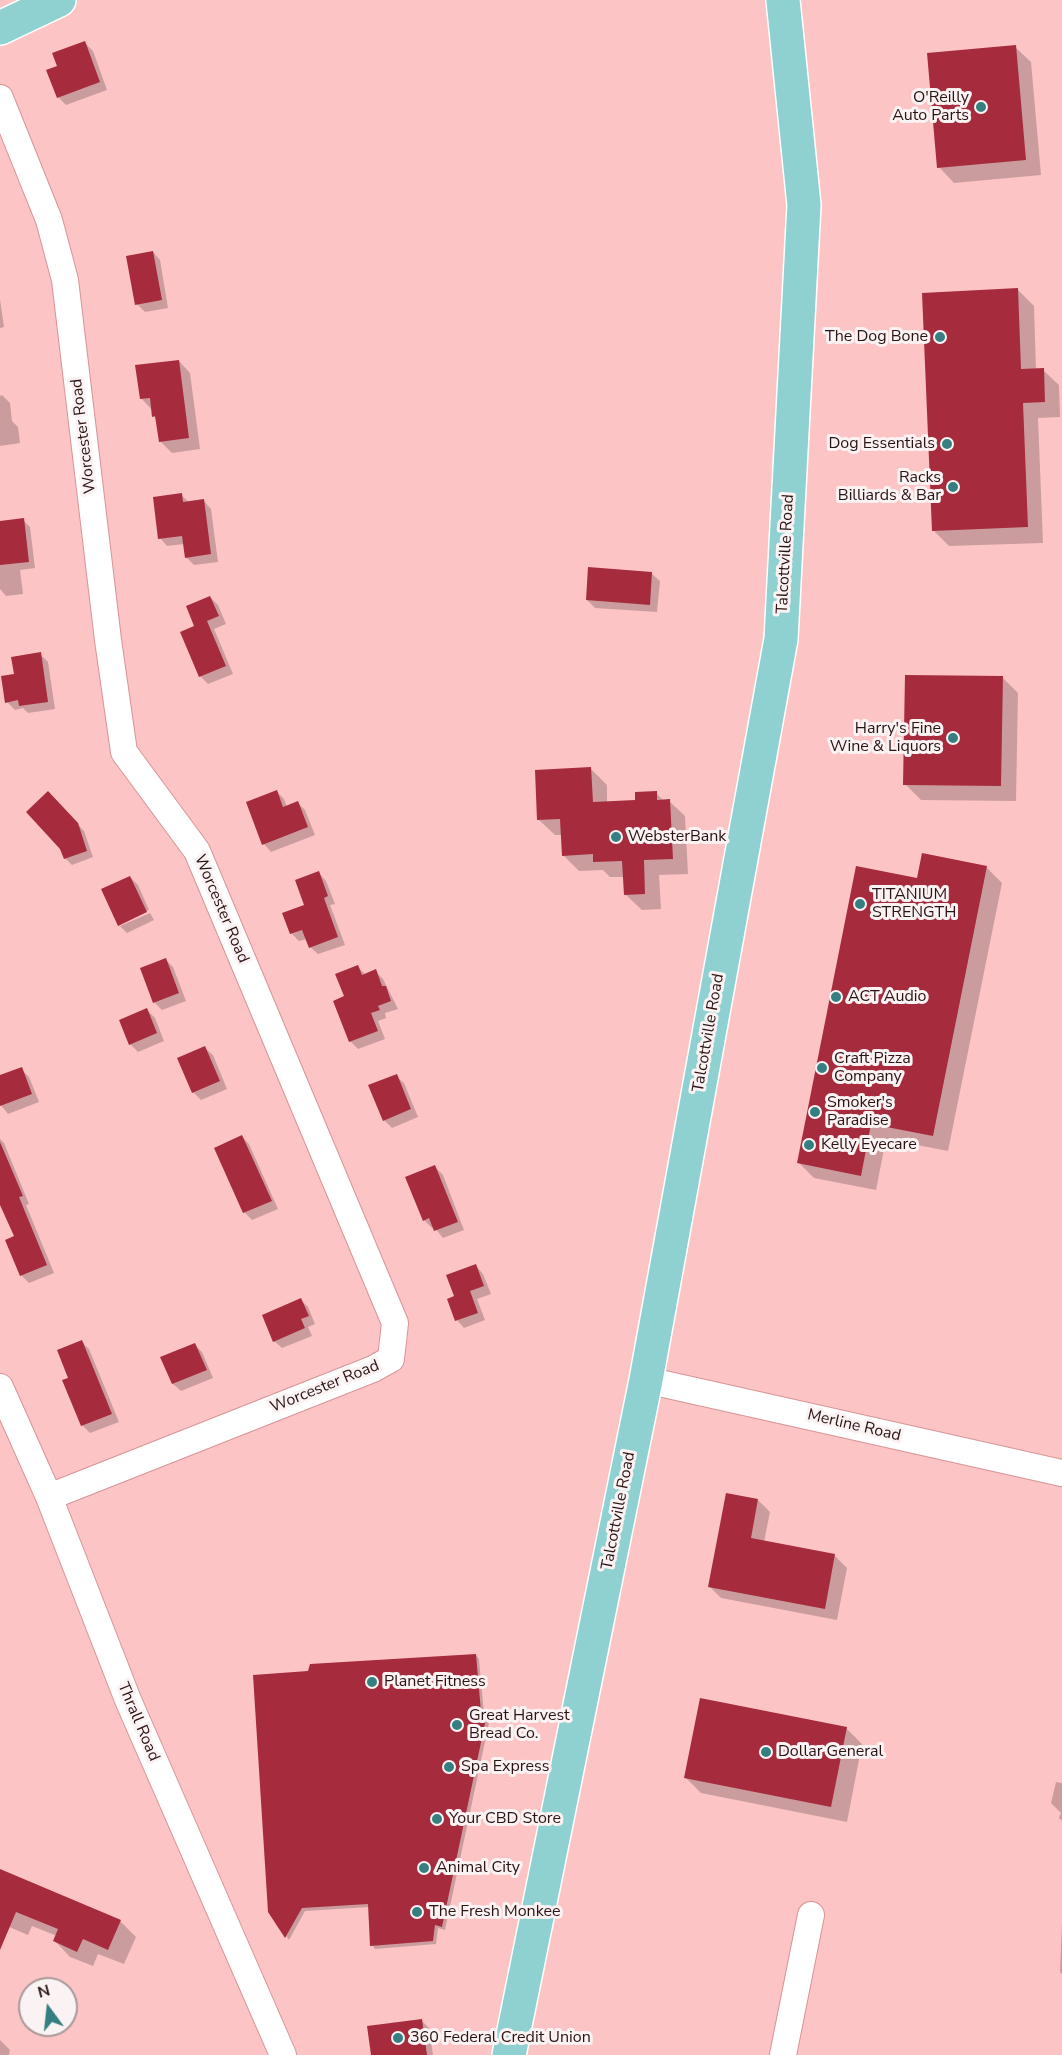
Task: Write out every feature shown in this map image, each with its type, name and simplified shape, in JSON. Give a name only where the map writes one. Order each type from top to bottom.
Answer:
[{"type":"main road","points":[[0,28],[59,0]]},
{"type":"main road","name":"Talcottville Road","points":[[508,2055],[646,1380],[781,639],[804,206],[783,0]]},
{"type":"street","name":"Worcester Road","points":[[0,98],[49,220],[65,280],[124,752],[197,850],[394,1323],[391,1359],[373,1369],[49,1497]]},
{"type":"street","name":"Merline Road","points":[[646,1380],[1062,1473]]},
{"type":"street","name":"Thrall Road","points":[[0,1387],[49,1497],[128,1700],[283,2055]]},
{"type":"street","points":[[783,2055],[812,1915]]},
{"type":"building","points":[[85,41],[100,82],[57,98],[46,70],[57,66],[52,53]]},
{"type":"building","points":[[1016,45],[1026,160],[937,168],[927,53]]},
{"type":"building","points":[[153,251],[162,300],[135,305],[126,256]]},
{"type":"building","points":[[1018,288],[1021,369],[1044,368],[1045,402],[1023,403],[1028,527],[932,531],[922,293]]},
{"type":"building","points":[[179,360],[189,438],[159,442],[155,416],[152,417],[150,398],[140,399],[135,365]]},
{"type":"building","points":[[182,493],[183,502],[204,499],[211,554],[185,558],[182,536],[158,539],[153,497]]},
{"type":"building","points":[[24,518],[29,562],[0,565],[0,521]]},
{"type":"building","points":[[588,567],[652,572],[650,605],[586,600]]},
{"type":"building","points":[[210,596],[219,616],[207,621],[226,666],[199,677],[180,632],[194,626],[186,606]]},
{"type":"building","points":[[41,652],[48,702],[19,706],[18,700],[5,703],[1,676],[14,674],[11,657]]},
{"type":"building","name":"Harry's Fine Wine & Liquors","points":[[905,675],[1003,676],[1001,786],[903,785]]},
{"type":"building","name":"WebsterBank","points":[[591,767],[593,802],[635,800],[635,792],[657,791],[657,800],[670,799],[673,859],[644,860],[645,894],[624,895],[622,861],[593,862],[593,854],[562,856],[560,819],[537,820],[535,770]]},
{"type":"building","points":[[277,790],[283,807],[298,801],[308,827],[262,845],[246,802]]},
{"type":"building","points":[[48,791],[78,823],[87,851],[64,859],[60,849],[26,812]]},
{"type":"building","points":[[922,853],[987,866],[933,1136],[871,1124],[861,1176],[797,1163],[856,866],[917,878]]},
{"type":"building","points":[[319,871],[328,896],[324,898],[338,937],[309,948],[302,930],[290,934],[282,913],[304,905],[295,880]]},
{"type":"building","points":[[130,876],[147,912],[118,926],[101,889]]},
{"type":"building","points":[[166,958],[179,993],[153,1003],[140,968]]},
{"type":"building","points":[[358,965],[362,975],[376,969],[382,986],[386,986],[391,1001],[378,1006],[380,1010],[371,1013],[378,1031],[349,1042],[333,1001],[344,996],[335,974]]},
{"type":"building","points":[[147,1008],[157,1033],[129,1045],[119,1020]]},
{"type":"building","points":[[205,1046],[220,1081],[192,1093],[177,1058]]},
{"type":"building","points":[[22,1067],[32,1094],[0,1106],[0,1075]]},
{"type":"building","points":[[397,1074],[411,1109],[383,1121],[368,1085]]},
{"type":"building","points":[[242,1135],[272,1201],[243,1213],[214,1148]]},
{"type":"building","points":[[0,1142],[23,1196],[19,1197],[47,1265],[20,1276],[5,1240],[14,1236],[0,1205]]},
{"type":"building","points":[[435,1165],[458,1222],[434,1231],[429,1218],[423,1221],[405,1177]]},
{"type":"building","points":[[476,1264],[484,1286],[470,1291],[478,1313],[455,1321],[447,1299],[454,1296],[446,1275]]},
{"type":"building","points":[[301,1298],[309,1316],[301,1319],[305,1328],[273,1342],[262,1315]]},
{"type":"building","points":[[82,1340],[112,1414],[81,1426],[62,1380],[68,1378],[57,1350]]},
{"type":"building","points":[[195,1343],[207,1370],[172,1384],[160,1357]]},
{"type":"building","points":[[726,1493],[758,1499],[751,1538],[835,1554],[825,1609],[708,1587]]},
{"type":"building","points":[[476,1654],[481,1712],[487,1714],[442,1927],[435,1925],[433,1941],[370,1946],[368,1904],[302,1908],[285,1938],[268,1912],[253,1675],[308,1671],[310,1664]]},
{"type":"building","name":"Dollar General","points":[[700,1698],[847,1727],[831,1807],[684,1778]]},
{"type":"building","points":[[0,1869],[121,1920],[108,1950],[83,1939],[77,1952],[53,1941],[58,1929],[16,1912],[0,1950]]},
{"type":"building","points":[[422,2019],[427,2055],[371,2055],[367,2026]]},
{"type":"place","name":"O'Reilly Auto Parts","points":[[981,107]]},
{"type":"place","name":"The Dog Bone","points":[[940,337]]},
{"type":"place","name":"Dog Essentials","points":[[947,444]]},
{"type":"place","name":"Racks Billiards & Bar","points":[[953,487]]},
{"type":"place","name":"Harry's Fine Wine & Liquors","points":[[953,738]]},
{"type":"place","name":"WebsterBank","points":[[616,837]]},
{"type":"place","name":"TITANIUM STRENGTH","points":[[860,904]]},
{"type":"place","name":"ACT Audio","points":[[836,997]]},
{"type":"place","name":"Craft Pizza Company","points":[[822,1068]]},
{"type":"place","name":"Smoker's Paradise","points":[[815,1112]]},
{"type":"place","name":"Kelly Eyecare","points":[[809,1145]]},
{"type":"place","name":"Planet Fitness","points":[[372,1682]]},
{"type":"place","name":"Great Harvest Bread Co.","points":[[457,1725]]},
{"type":"place","name":"Dollar General","points":[[766,1752]]},
{"type":"place","name":"Spa Express","points":[[449,1767]]},
{"type":"place","name":"Your CBD Store","points":[[437,1819]]},
{"type":"place","name":"Animal City","points":[[424,1868]]},
{"type":"place","name":"The Fresh Monkee","points":[[417,1912]]},
{"type":"place","name":"360 Federal Credit Union","points":[[398,2038]]}]
